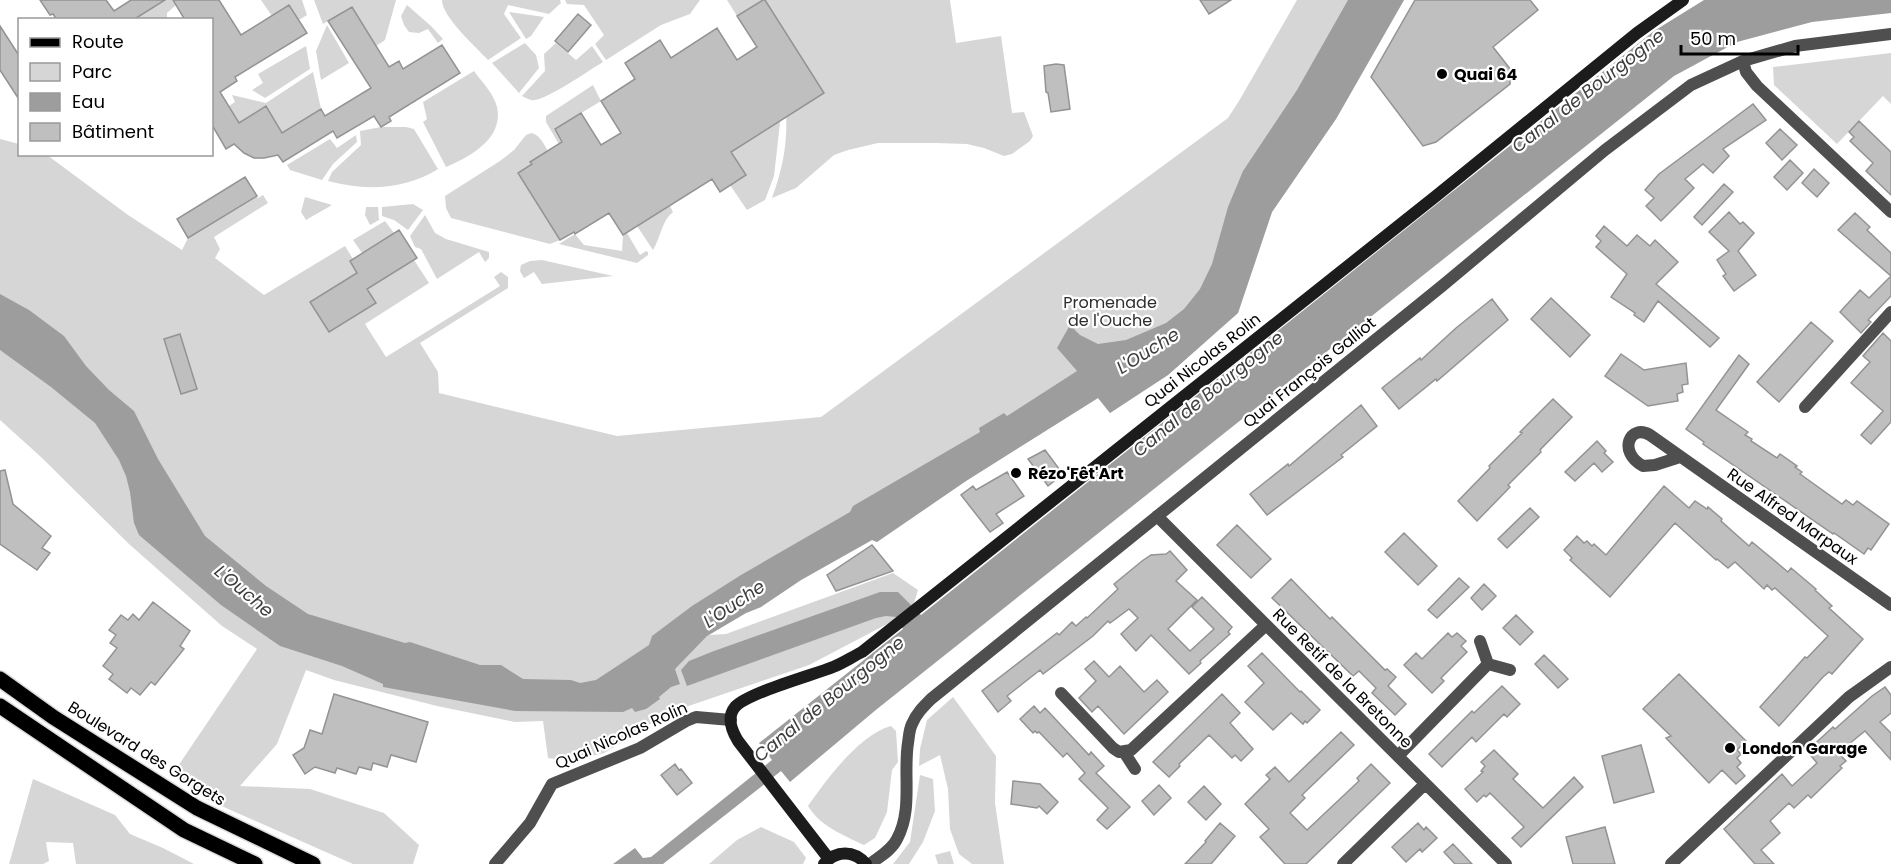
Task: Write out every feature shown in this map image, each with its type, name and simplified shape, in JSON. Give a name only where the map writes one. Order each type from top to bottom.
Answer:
[{"type":"main road","name":"Boulevard des Gorgets","points":[[0,679],[53,717],[197,808],[313,864]]},
{"type":"main road","points":[[0,706],[184,830],[255,864]]},
{"type":"street","name":"Quai Nicolas Rolin","points":[[495,864],[530,823],[552,784],[633,751],[696,717],[731,720],[733,710],[741,702],[842,663],[862,652],[1436,196],[1637,33],[1683,0]]},
{"type":"street","name":"Quai François Galliot","points":[[868,864],[897,841],[904,822],[907,790],[906,754],[910,727],[920,710],[931,699],[1442,286],[1565,183],[1691,85],[1743,61],[1795,46],[1891,34]]},
{"type":"street","points":[[1743,61],[1746,72],[1757,86],[1891,212]]},
{"type":"street","points":[[1804,407],[1891,312]]},
{"type":"street","name":"Rue Alfred Marpaux","points":[[1680,457],[1889,606]]},
{"type":"street","name":"Rue Retif de la Bretonne","points":[[1157,516],[1506,864]]},
{"type":"street","points":[[1061,693],[1113,748],[1124,752],[1136,746],[1266,625]]},
{"type":"street","points":[[1480,641],[1488,664]]},
{"type":"street","points":[[1398,756],[1488,664]]},
{"type":"street","points":[[1488,664],[1510,670]]},
{"type":"street","points":[[1671,864],[1849,697],[1891,667]]},
{"type":"street","points":[[731,720],[731,727],[745,752],[826,862],[841,853],[849,853],[858,856],[868,864]]},
{"type":"street","points":[[1124,752],[1135,769]]},
{"type":"street","points":[[1343,864],[1425,784]]},
{"type":"green space","points":[[159,0],[173,0],[176,5],[167,13],[167,18],[136,18]]},
{"type":"green space","points":[[261,0],[302,0],[307,15],[299,20],[289,5],[272,16]]},
{"type":"green space","points":[[314,0],[396,0],[385,40],[376,46],[352,7],[323,24]]},
{"type":"green space","points":[[442,0],[560,0],[561,3],[549,14],[508,5],[504,14],[521,38],[488,60],[453,23],[443,7]]},
{"type":"green space","points":[[565,0],[700,0],[690,14],[661,25],[606,60],[595,44],[604,35],[584,5],[567,4]]},
{"type":"green space","points":[[727,0],[763,0],[737,16]]},
{"type":"green space","points":[[765,0],[950,0],[956,43],[1001,36],[1012,113],[1024,112],[1033,136],[1030,141],[1012,154],[1004,156],[967,144],[878,143],[848,150],[834,155],[796,188],[772,198],[783,157],[786,113],[824,93]]},
{"type":"green space","name":"Promenade de l'Ouche","points":[[1297,0],[1404,0],[1336,119],[1272,212],[1238,313],[1168,375],[1110,413],[1098,398],[966,481],[877,542],[872,540],[801,580],[761,607],[746,613],[709,635],[726,634],[893,573],[918,590],[914,603],[891,622],[809,665],[671,712],[604,753],[570,761],[548,758],[543,721],[515,722],[437,706],[334,680],[306,670],[277,744],[240,786],[310,789],[384,813],[419,845],[413,864],[353,864],[208,800],[172,775],[257,649],[222,626],[129,544],[0,420],[0,139],[18,144],[18,156],[48,156],[128,215],[182,250],[188,238],[263,195],[268,203],[214,237],[220,249],[215,258],[264,295],[345,246],[353,259],[350,261],[357,273],[310,302],[329,332],[375,303],[365,286],[382,280],[414,260],[429,283],[365,324],[386,357],[500,286],[494,277],[501,272],[508,277],[508,288],[420,343],[438,372],[439,393],[617,436],[821,417],[1228,118]]},
{"type":"green space","points":[[407,5],[443,39],[438,43],[428,29],[419,33],[409,32],[401,16]]},
{"type":"green space","points":[[509,12],[544,17],[531,36],[526,39]]},
{"type":"green space","points":[[327,25],[349,63],[321,80],[316,51]]},
{"type":"green space","points":[[525,43],[536,55],[539,68],[519,93],[492,63]]},
{"type":"green space","points":[[556,43],[576,60],[592,46],[603,62],[542,98],[532,100],[522,96],[545,71],[544,54]]},
{"type":"green space","points":[[306,46],[310,69],[265,98],[252,90],[263,83],[258,74]]},
{"type":"green space","points":[[1891,53],[1891,104],[1883,96],[1837,144],[1774,85],[1773,67]]},
{"type":"green space","points":[[474,71],[491,93],[497,107],[498,118],[490,137],[483,145],[465,158],[446,167],[423,122],[427,119],[423,102]]},
{"type":"green space","points":[[313,72],[321,109],[282,133],[266,106],[239,123],[229,106],[235,102],[232,95],[266,103]]},
{"type":"green space","points":[[593,85],[601,101],[555,129],[568,151],[564,153],[546,122],[546,116]]},
{"type":"green space","points":[[778,120],[780,123],[774,176],[765,200],[747,210],[730,185],[731,152]]},
{"type":"green space","points":[[381,127],[414,129],[438,169],[412,181],[384,187],[356,186],[328,181],[332,172],[361,145],[360,131]]},
{"type":"green space","points":[[531,133],[539,137],[548,151],[518,173],[560,240],[550,244],[451,218],[446,208],[445,196],[500,161],[514,150],[526,135]]},
{"type":"green space","points":[[356,135],[357,142],[333,164],[322,180],[290,170],[287,165],[330,139],[337,148]]},
{"type":"green space","points":[[305,197],[332,205],[306,220],[301,212]]},
{"type":"green space","points":[[413,204],[423,210],[408,230],[394,220],[382,216],[382,207]]},
{"type":"green space","points":[[670,206],[673,212],[666,220],[653,250],[637,226]]},
{"type":"green space","points":[[366,207],[378,207],[379,220],[370,225],[365,215]]},
{"type":"green space","points":[[425,215],[435,233],[446,239],[489,252],[489,258],[485,262],[479,252],[437,279],[421,249],[415,247],[410,236]]},
{"type":"green space","points":[[385,221],[394,233],[362,253],[353,240]]},
{"type":"green space","points":[[627,233],[640,255],[648,252],[648,255],[637,263],[559,244],[575,234],[584,245],[622,251],[623,235]]},
{"type":"green space","points":[[542,260],[613,276],[542,284],[534,272],[524,278],[520,271],[521,265],[530,261]]},
{"type":"green space","points":[[953,697],[996,756],[995,803],[1004,864],[972,864],[959,854],[950,829],[948,789],[940,755],[919,766],[920,749],[927,720]]},
{"type":"green space","points":[[891,726],[896,731],[898,762],[892,770],[887,812],[875,838],[864,845],[825,824],[808,806],[834,771],[856,748],[867,738]]},
{"type":"green space","points":[[920,775],[933,779],[935,811],[923,842],[909,864],[893,864],[910,842]]},
{"type":"green space","points":[[33,779],[115,815],[130,834],[194,864],[76,864],[73,843],[46,842],[49,861],[43,864],[9,864]]},
{"type":"green space","points":[[761,827],[794,842],[806,858],[803,864],[709,864],[737,840]]},
{"type":"green space","points":[[950,851],[954,864],[938,864],[935,855]]},
{"type":"water","name":"L'Ouche","points":[[1348,0],[1404,0],[1336,119],[1272,212],[1238,313],[1168,375],[1110,413],[1098,398],[966,481],[877,542],[872,540],[801,580],[761,607],[746,613],[707,636],[675,669],[680,684],[671,687],[646,709],[635,712],[632,708],[623,712],[515,711],[383,687],[383,684],[342,666],[280,646],[221,605],[139,535],[134,523],[126,476],[119,460],[95,423],[0,350],[0,294],[29,310],[64,336],[86,366],[134,411],[158,459],[205,536],[266,586],[308,614],[405,643],[410,642],[480,665],[501,665],[523,679],[571,680],[580,683],[596,680],[649,645],[652,636],[692,606],[850,512],[853,506],[980,432],[979,428],[1004,413],[1007,416],[1077,371],[1057,348],[1070,325],[1080,335],[1098,344],[1126,340],[1166,323],[1184,309],[1200,289],[1212,264],[1228,207],[1243,171],[1297,90]]},
{"type":"water","name":"Canal de Bourgogne","points":[[1704,0],[1891,0],[1891,13],[1812,22],[1737,42],[1674,76],[877,709],[790,782],[781,771],[663,864],[613,864],[635,848],[643,858],[651,857],[772,760],[759,743],[903,629],[896,617],[876,618],[687,686],[681,670],[689,661],[880,592],[898,592],[921,615],[1654,31]]},
{"type":"building","points":[[40,0],[106,0],[114,11],[131,0],[165,0],[136,18],[56,18],[53,14],[50,15]]},
{"type":"building","points":[[173,0],[219,0],[241,35],[289,5],[307,33],[235,77],[237,81],[220,92],[239,123],[266,106],[282,133],[321,109],[325,116],[371,88],[328,21],[352,7],[389,67],[399,61],[403,69],[442,45],[460,73],[389,117],[391,121],[381,127],[374,116],[337,138],[333,131],[283,162],[278,155],[254,158],[234,144],[226,149],[213,127],[213,18],[184,18]]},
{"type":"building","points":[[763,0],[824,93],[731,152],[746,175],[720,192],[712,179],[623,235],[609,213],[575,234],[574,232],[560,240],[518,173],[532,164],[530,162],[562,142],[555,129],[581,113],[601,145],[621,133],[601,101],[635,79],[625,63],[660,40],[671,58],[717,28],[737,60],[757,47],[737,16]]},
{"type":"building","points":[[1200,0],[1231,0],[1209,14]]},
{"type":"building","name":"Quai 64","points":[[1415,0],[1530,0],[1538,10],[1493,47],[1511,70],[1510,84],[1436,142],[1423,146],[1371,77]]},
{"type":"building","points":[[578,14],[591,25],[568,52],[555,41]]},
{"type":"building","points":[[0,26],[18,54],[18,98],[0,70]]},
{"type":"building","points":[[1064,65],[1070,109],[1051,112],[1046,92],[1044,66]]},
{"type":"building","points":[[1753,104],[1766,120],[1723,149],[1729,156],[1713,173],[1703,164],[1685,179],[1694,188],[1661,221],[1646,206],[1654,198],[1645,190],[1659,174]]},
{"type":"building","points":[[1859,121],[1891,152],[1891,195],[1866,171],[1873,163],[1850,141],[1854,137],[1849,132]]},
{"type":"building","points":[[1780,129],[1797,145],[1782,160],[1766,143]]},
{"type":"building","points":[[1790,160],[1803,173],[1787,190],[1774,177]]},
{"type":"building","points":[[1814,169],[1829,183],[1817,197],[1802,183]]},
{"type":"building","points":[[245,177],[257,196],[188,238],[177,219]]},
{"type":"building","points":[[1724,184],[1733,192],[1702,225],[1694,217]]},
{"type":"building","points":[[1729,212],[1740,224],[1743,222],[1754,233],[1738,251],[1756,275],[1734,291],[1723,276],[1726,274],[1717,260],[1729,251],[1709,232]]},
{"type":"building","points":[[1855,213],[1870,227],[1867,230],[1891,253],[1891,276],[1838,230]]},
{"type":"building","points":[[1604,226],[1627,246],[1637,235],[1650,246],[1655,240],[1678,262],[1656,284],[1719,338],[1710,347],[1658,301],[1644,322],[1611,297],[1627,274],[1596,247],[1601,241],[1596,236]]},
{"type":"building","points":[[399,230],[417,258],[367,289],[376,303],[329,332],[310,302],[357,273],[350,261]]},
{"type":"building","points":[[1891,276],[1891,296],[1868,320],[1871,322],[1861,333],[1840,312],[1860,290],[1869,298]]},
{"type":"building","points":[[1551,298],[1590,335],[1570,357],[1531,319]]},
{"type":"building","points":[[1492,299],[1508,320],[1437,381],[1436,379],[1399,409],[1382,388],[1420,358],[1421,360]]},
{"type":"building","points":[[1811,322],[1833,341],[1779,402],[1757,382]]},
{"type":"building","points":[[1883,333],[1891,341],[1891,422],[1871,444],[1861,435],[1883,411],[1851,383],[1870,362],[1863,356]]},
{"type":"building","points":[[180,334],[197,389],[181,394],[164,339]]},
{"type":"building","points":[[1621,354],[1644,370],[1686,363],[1688,384],[1682,385],[1683,392],[1677,394],[1678,401],[1648,406],[1605,376]]},
{"type":"building","points":[[1739,355],[1749,364],[1716,410],[1748,432],[1745,435],[1752,439],[1751,441],[1777,458],[1780,454],[1797,466],[1795,467],[1802,472],[1800,474],[1842,504],[1846,500],[1853,505],[1857,501],[1889,524],[1871,550],[1868,548],[1864,554],[1833,534],[1703,444],[1704,442],[1686,429]]},
{"type":"building","points":[[1553,399],[1572,417],[1477,521],[1458,501]]},
{"type":"building","points":[[1361,405],[1377,426],[1341,455],[1343,457],[1267,515],[1250,494],[1288,464],[1289,466]]},
{"type":"building","points":[[1597,441],[1613,462],[1602,472],[1594,463],[1575,481],[1565,472]]},
{"type":"building","points":[[1045,450],[1063,474],[1048,486],[1028,459]]},
{"type":"building","points":[[5,470],[13,504],[51,536],[42,548],[50,553],[37,570],[0,544],[0,471]]},
{"type":"building","points":[[1007,472],[1024,496],[996,514],[1003,523],[990,532],[961,495],[973,486],[976,490]]},
{"type":"building","points":[[1664,486],[1689,508],[1695,501],[1707,509],[1708,507],[1749,546],[1752,542],[1788,572],[1791,568],[1816,589],[1832,606],[1829,608],[1863,639],[1832,674],[1829,672],[1823,677],[1779,726],[1760,707],[1805,657],[1807,658],[1828,636],[1775,588],[1772,590],[1767,585],[1764,589],[1735,562],[1728,568],[1675,523],[1610,597],[1570,560],[1572,558],[1564,550],[1577,536],[1584,543],[1587,541],[1592,546],[1594,544],[1606,555]]},
{"type":"building","points":[[1530,508],[1539,517],[1507,548],[1498,539]]},
{"type":"building","points":[[1237,525],[1271,559],[1251,578],[1217,545]]},
{"type":"building","points":[[1404,533],[1437,566],[1418,585],[1385,552]]},
{"type":"building","points":[[872,545],[893,571],[836,591],[827,575]]},
{"type":"building","points":[[1170,551],[1187,570],[1176,581],[1197,600],[1168,629],[1190,651],[1214,629],[1192,607],[1202,597],[1232,627],[1228,632],[1230,634],[1200,661],[1201,663],[1189,674],[1151,635],[1136,651],[1121,634],[1138,618],[1129,609],[1110,623],[1108,621],[1093,636],[1043,674],[1040,670],[1007,696],[1011,701],[998,712],[982,691],[1057,633],[1059,635],[1072,622],[1076,626],[1087,618],[1118,589],[1114,584],[1142,561],[1151,555],[1166,554]]},
{"type":"building","points":[[1459,578],[1469,587],[1437,618],[1428,610]]},
{"type":"building","points":[[1291,579],[1330,619],[1332,617],[1385,670],[1387,669],[1396,677],[1388,686],[1406,704],[1395,715],[1372,693],[1376,688],[1359,671],[1353,676],[1272,598]]},
{"type":"building","points":[[1484,584],[1496,596],[1482,610],[1471,598]]},
{"type":"building","points":[[153,602],[190,631],[180,646],[184,649],[155,685],[151,682],[140,695],[131,688],[127,693],[109,679],[113,674],[103,666],[117,648],[110,643],[116,635],[109,630],[121,615],[128,620],[133,614],[139,620]]},
{"type":"building","points":[[1516,615],[1533,632],[1520,645],[1503,628]]},
{"type":"building","points":[[1448,633],[1452,637],[1457,633],[1466,641],[1461,646],[1467,652],[1441,678],[1444,681],[1432,693],[1404,665],[1416,653],[1422,659]]},
{"type":"building","points":[[1262,653],[1320,710],[1307,723],[1305,721],[1303,724],[1291,713],[1273,730],[1245,702],[1264,683],[1248,666]]},
{"type":"building","points":[[1544,655],[1568,679],[1558,688],[1535,664]]},
{"type":"building","points":[[1094,661],[1109,677],[1120,666],[1144,692],[1157,680],[1168,692],[1124,734],[1098,706],[1092,712],[1079,698],[1096,681],[1085,669]]},
{"type":"building","points":[[1679,674],[1746,741],[1737,750],[1741,754],[1737,758],[1741,763],[1737,767],[1745,776],[1736,784],[1722,770],[1709,783],[1666,738],[1671,736],[1643,709]]},
{"type":"building","points":[[1502,686],[1520,704],[1507,717],[1504,714],[1476,742],[1472,737],[1442,767],[1429,754],[1472,711],[1474,713]]},
{"type":"building","points":[[1885,687],[1891,695],[1891,713],[1880,722],[1891,733],[1891,760],[1865,731],[1838,753],[1846,761],[1840,766],[1842,768],[1811,798],[1808,795],[1794,808],[1789,803],[1770,821],[1780,833],[1761,850],[1774,864],[1755,864],[1724,829],[1782,774],[1792,786],[1817,763],[1807,751],[1833,727],[1835,729]]},
{"type":"building","points":[[334,694],[428,722],[416,762],[391,755],[387,767],[373,763],[371,770],[359,767],[356,774],[337,768],[335,773],[315,767],[305,774],[293,755],[304,748],[310,730],[322,734]]},
{"type":"building","points":[[1222,694],[1240,713],[1230,723],[1253,749],[1241,761],[1235,755],[1232,758],[1209,735],[1169,777],[1153,762]]},
{"type":"building","points":[[1034,706],[1040,713],[1045,708],[1089,755],[1091,752],[1104,766],[1096,773],[1130,807],[1107,829],[1097,820],[1108,808],[1079,779],[1085,773],[1067,753],[1063,757],[1039,732],[1033,733],[1020,719]]},
{"type":"building","points":[[1341,732],[1354,745],[1302,795],[1305,798],[1290,813],[1307,830],[1359,781],[1357,778],[1371,764],[1390,783],[1306,864],[1285,864],[1260,837],[1269,829],[1245,804],[1270,779],[1266,775],[1275,767],[1289,782]]},
{"type":"building","points":[[1641,745],[1654,792],[1614,803],[1602,756]]},
{"type":"building","points":[[1494,750],[1518,774],[1513,779],[1543,808],[1574,777],[1583,787],[1521,847],[1512,838],[1524,827],[1490,793],[1477,802],[1465,789],[1483,772],[1481,771],[1485,766],[1481,762]]},
{"type":"building","points":[[675,764],[692,783],[677,795],[661,775]]},
{"type":"building","points":[[1013,781],[1040,784],[1058,802],[1047,814],[1039,806],[1037,808],[1011,804]]},
{"type":"building","points":[[1159,785],[1171,798],[1154,815],[1142,801]]},
{"type":"building","points":[[1204,786],[1221,804],[1206,820],[1188,802]]},
{"type":"building","points":[[1220,823],[1235,836],[1211,864],[1185,864],[1206,842]]},
{"type":"building","points":[[1418,823],[1424,830],[1426,827],[1437,838],[1422,852],[1420,849],[1406,862],[1392,847]]},
{"type":"building","points":[[1605,827],[1615,864],[1573,864],[1566,837]]},
{"type":"building","points":[[1453,844],[1472,864],[1455,864],[1444,852]]},
{"type":"place","name":"Quai 64","points":[[1442,74]]},
{"type":"place","name":"Rézo'Fêt'Art","points":[[1016,473]]},
{"type":"place","name":"London Garage","points":[[1730,748]]}]
